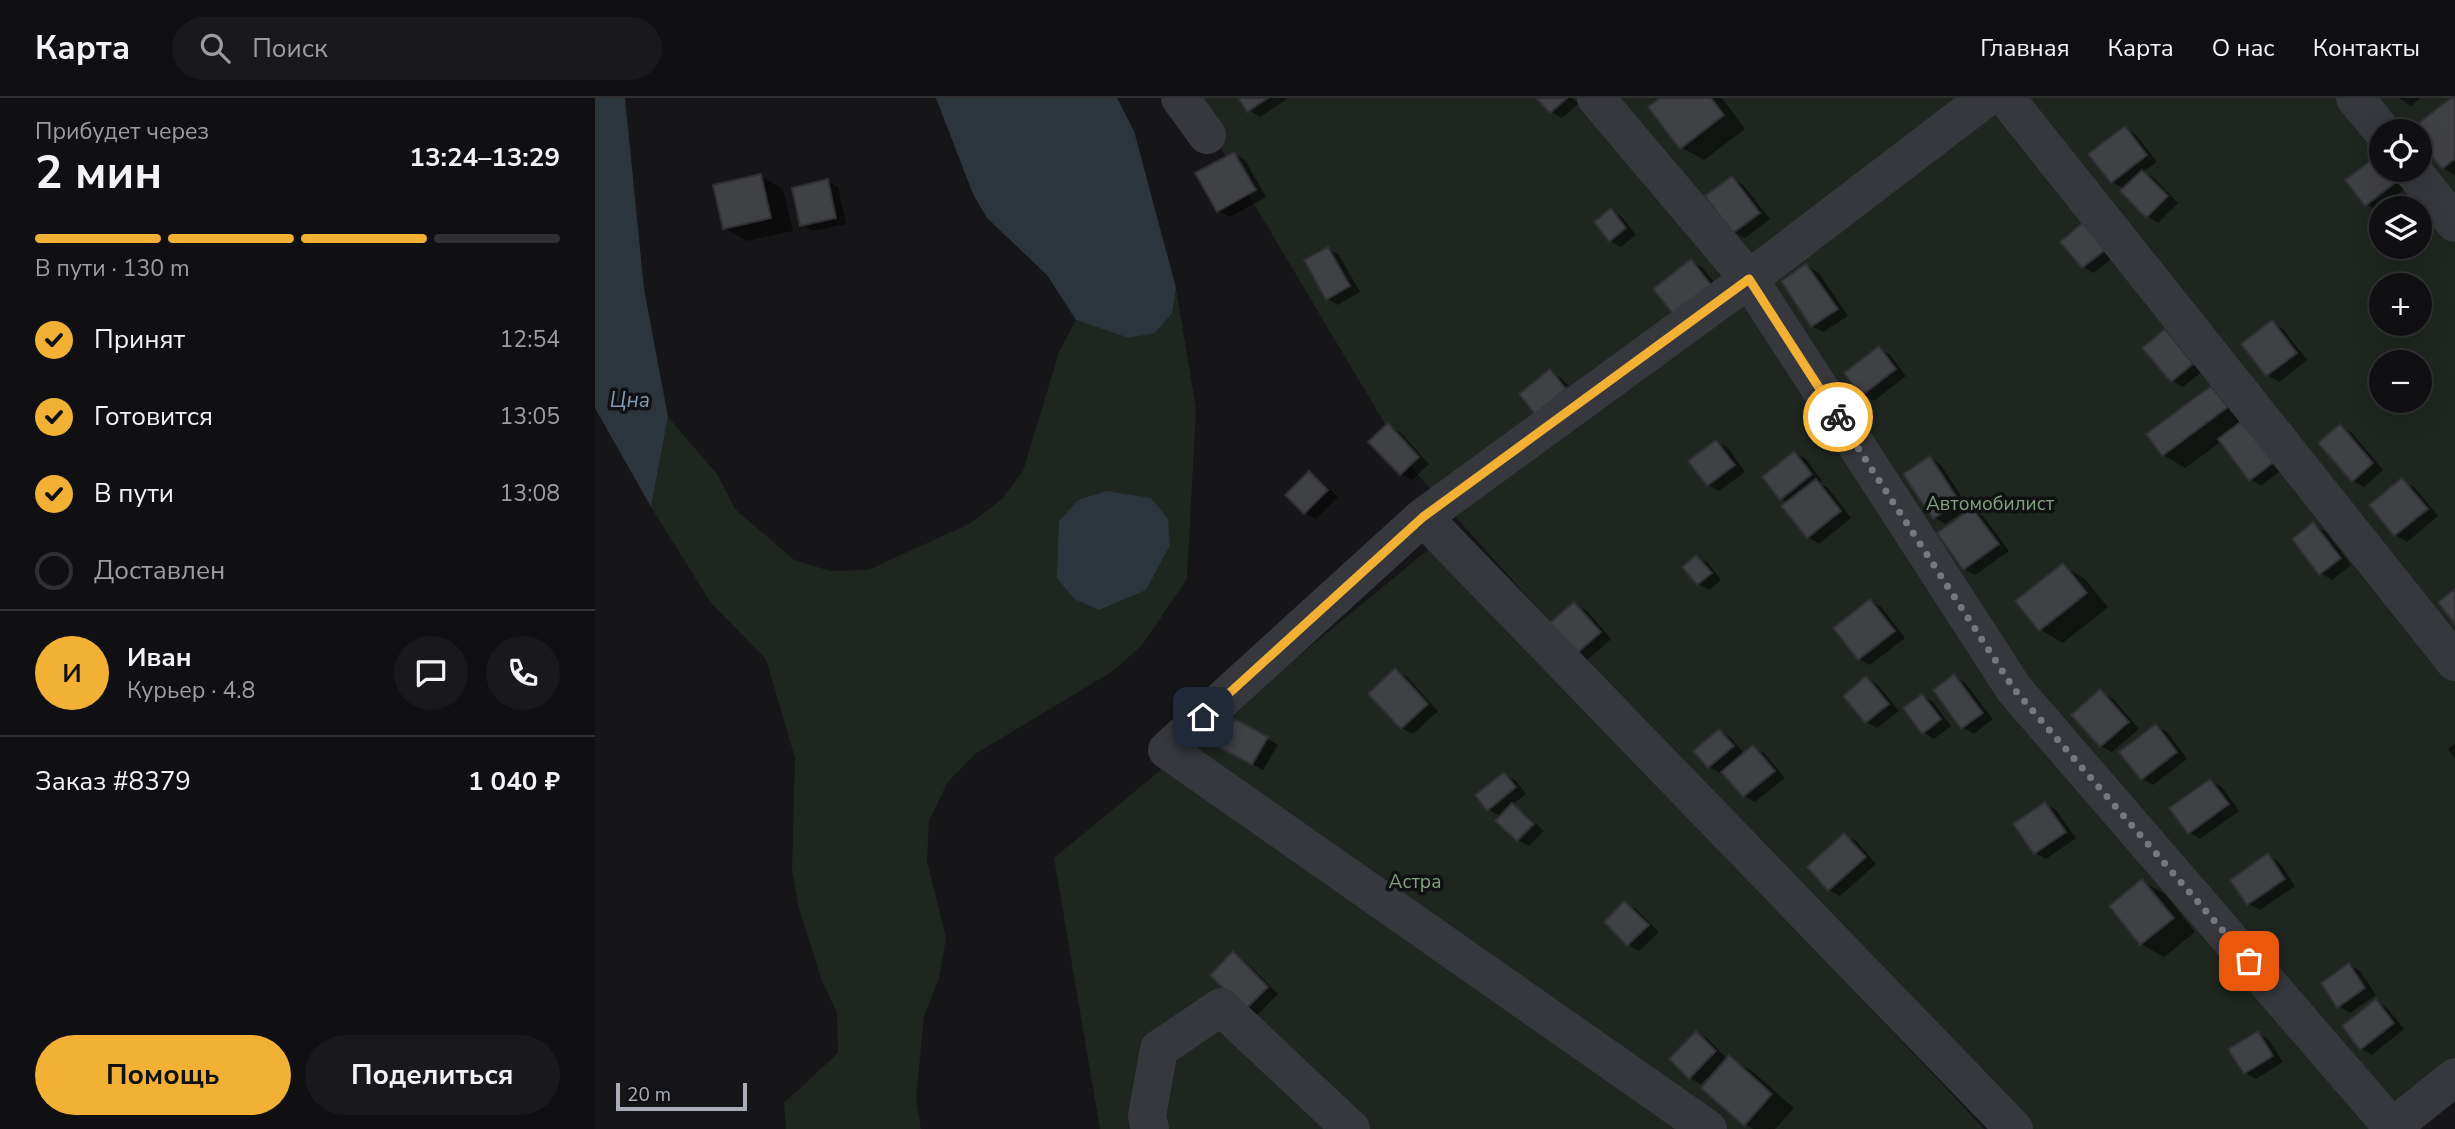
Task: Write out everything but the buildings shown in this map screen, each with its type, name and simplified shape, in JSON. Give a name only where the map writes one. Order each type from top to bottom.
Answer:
[{"type":"street","points":[[1180,98],[1207,135]]},
{"type":"street","points":[[1596,98],[1749,279],[2014,689],[2391,1128],[2455,1077]]},
{"type":"street","points":[[1708,1129],[1167,750],[1423,517],[1749,279],[1986,98]]},
{"type":"street","points":[[2006,98],[2455,662]]},
{"type":"street","points":[[2355,98],[2372,119]]},
{"type":"street","points":[[2423,182],[2455,223]]},
{"type":"street","points":[[1423,517],[2014,1129]]},
{"type":"street","points":[[1150,1129],[1147,1116],[1159,1049],[1221,1007],[1351,1129]]},
{"type":"green space","name":"Автомобилист","points":[[1191,98],[2455,98],[2455,1066],[2376,1129],[2005,1129],[1410,466]]},
{"type":"green space","points":[[1176,288],[1196,409],[1187,579],[1142,645],[1113,671],[975,754],[947,783],[929,821],[927,861],[946,938],[939,978],[924,1016],[916,1099],[921,1129],[786,1129],[784,1103],[838,1053],[837,1013],[821,978],[798,905],[792,869],[795,758],[766,659],[711,603],[651,507],[668,417],[717,474],[735,509],[794,560],[830,571],[868,570],[971,523],[1002,499],[1023,471],[1059,352],[1076,320],[1127,338],[1172,313]]},
{"type":"green space","name":"Астра","points":[[1436,543],[1984,1129],[1100,1129],[1054,858]]},
{"type":"water","name":"Цна","points":[[595,98],[625,98],[644,289],[668,417],[651,507],[595,408]]},
{"type":"water","points":[[936,98],[1117,98],[1134,131],[1176,288],[1172,313],[1155,333],[1128,338],[1076,320],[1047,275],[987,218],[973,194]]},
{"type":"water","points":[[1106,491],[1151,498],[1168,519],[1170,545],[1146,590],[1099,610],[1074,599],[1057,578],[1059,521],[1078,500]]},
{"type":"way so far","points":[[1838,417],[2014,689],[2249,961]]},
{"type":"route","points":[[1203,717],[1423,517],[1749,279],[1838,417]]}]
